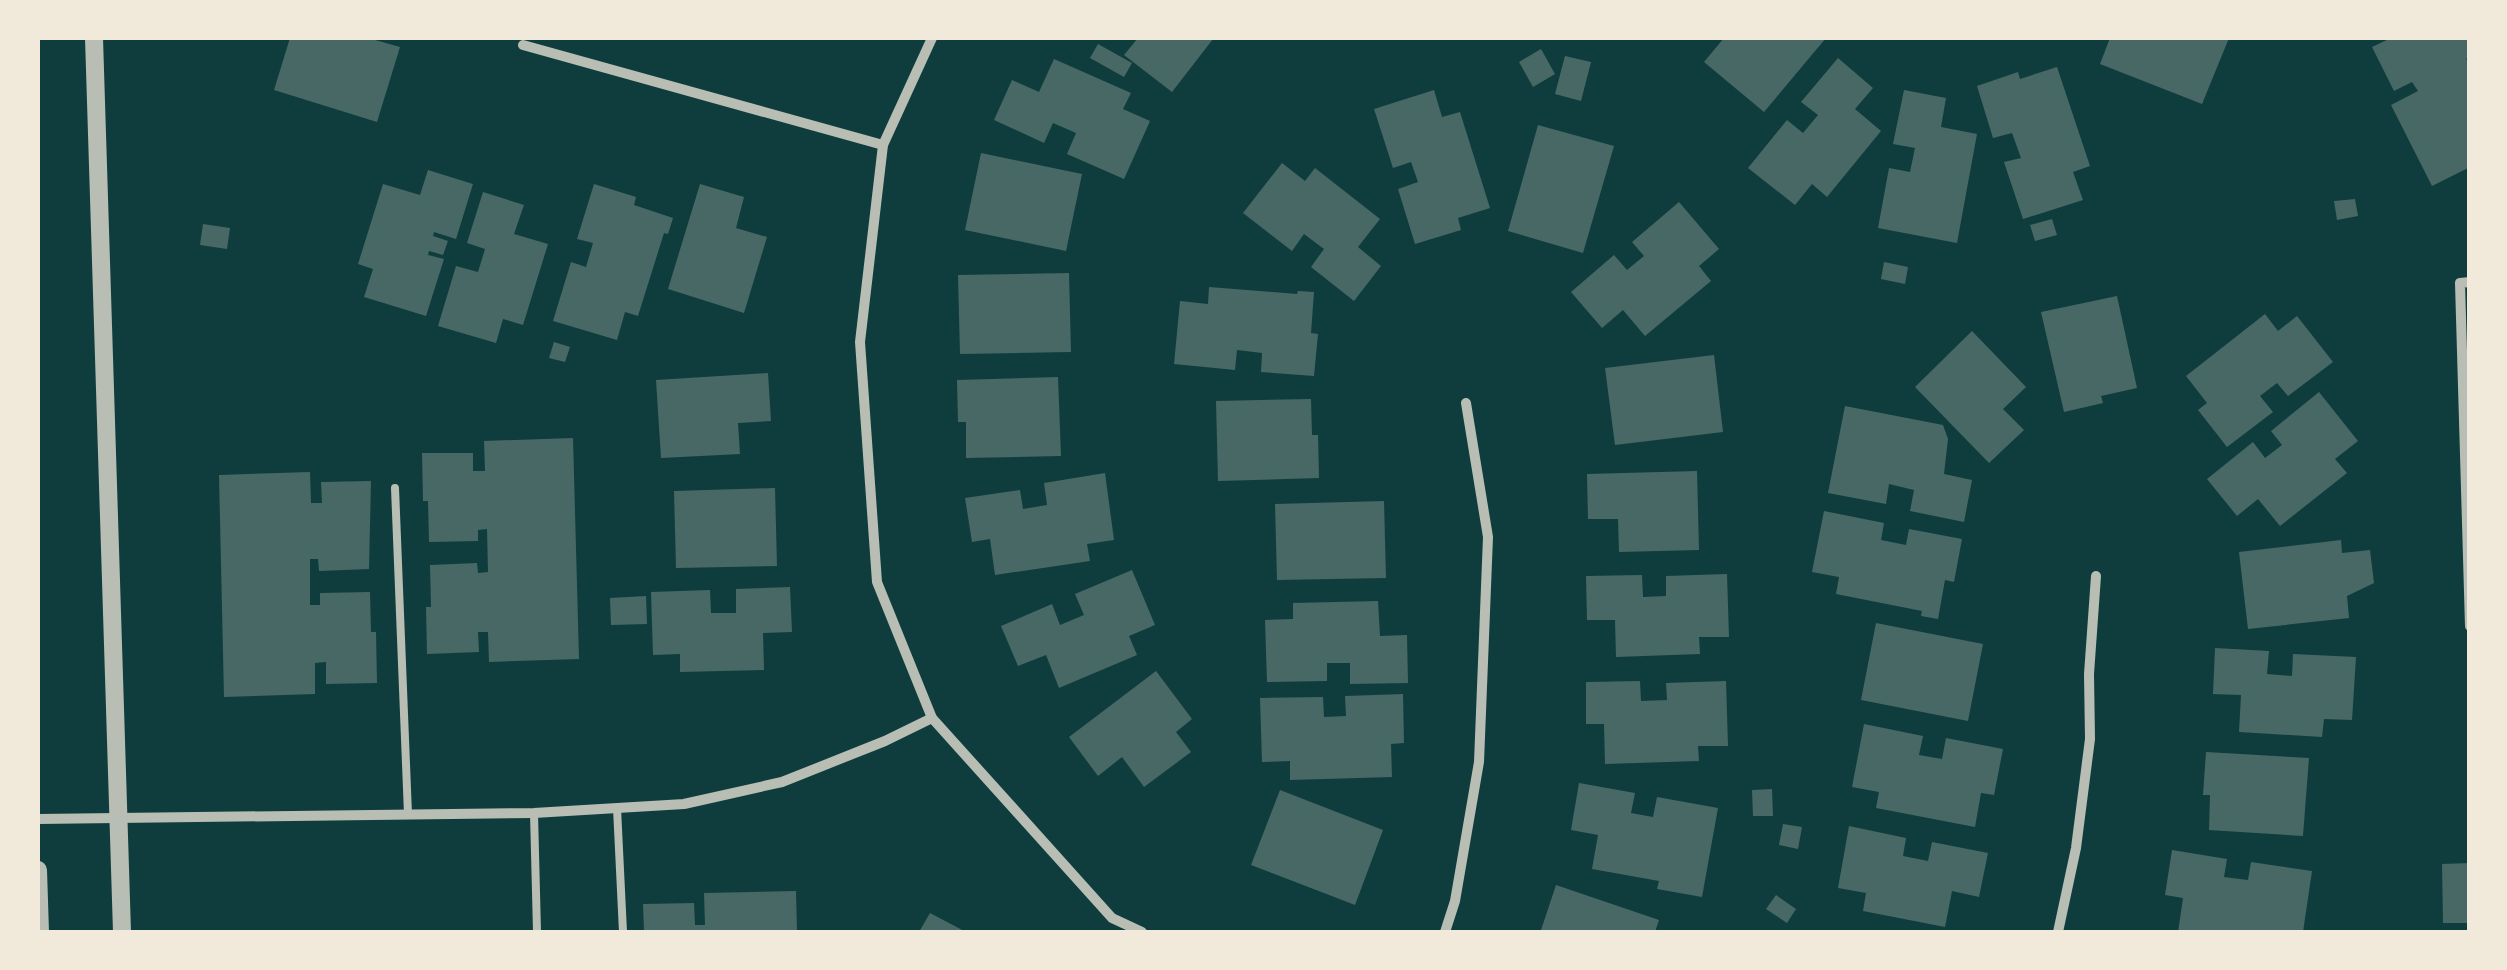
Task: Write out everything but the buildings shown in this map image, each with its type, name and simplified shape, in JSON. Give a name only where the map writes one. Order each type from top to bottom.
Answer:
[{"type":"street","points":[[94,38],[122,932]]},
{"type":"street","points":[[932,38],[882,145],[860,342],[877,582],[932,718],[1112,918],[1122,928],[1142,932]]},
{"type":"street","points":[[523,45],[882,145]]},
{"type":"street","points":[[2470,282],[2460,283],[2470,626]]},
{"type":"street","points":[[1445,932],[1455,901],[1479,762],[1488,537],[1466,403]]},
{"type":"street","points":[[2058,932],[2076,848],[2090,739],[2088,674],[2096,576]]},
{"type":"street","points":[[38,819],[534,813],[684,804],[782,782],[886,742],[932,718]]},
{"type":"street","points":[[38,870],[40,932]]},
{"type":"lane","points":[[396,488],[408,814]]},
{"type":"lane","points":[[616,808],[623,932]]},
{"type":"lane","points":[[534,813],[538,932]]}]
